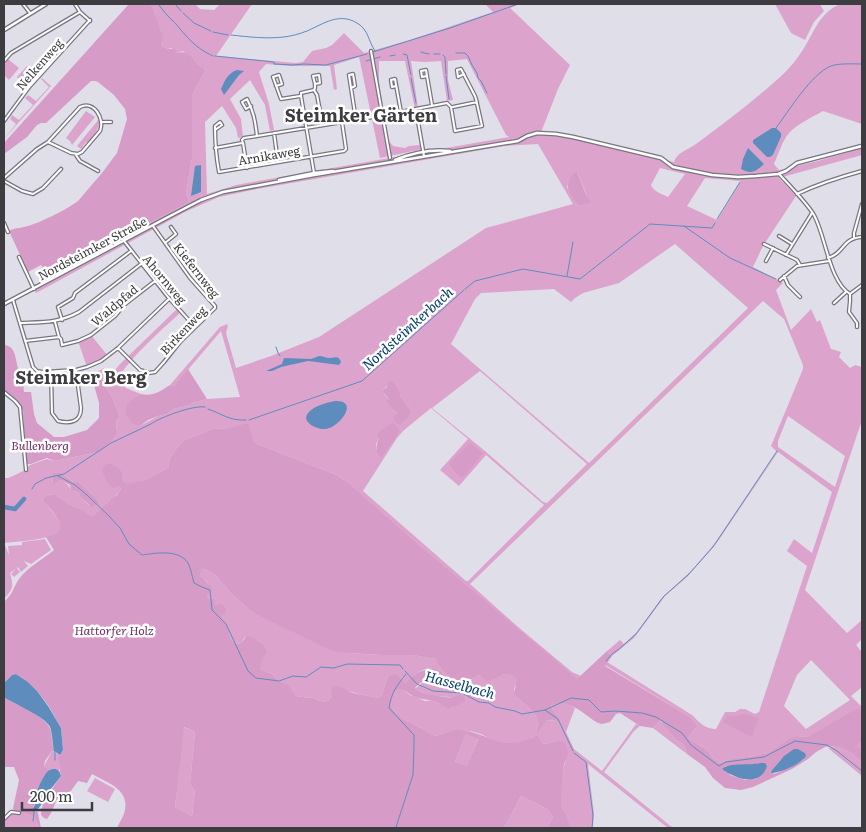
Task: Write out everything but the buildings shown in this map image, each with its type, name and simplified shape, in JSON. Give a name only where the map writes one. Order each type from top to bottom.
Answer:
[{"type":"street","points":[[23,4],[30,13]]},
{"type":"street","points":[[4,30],[46,4]]},
{"type":"street","name":"Nelkenweg","points":[[4,121],[30,86],[90,20],[80,12],[75,4]]},
{"type":"street","points":[[4,61],[11,53],[80,12]]},
{"type":"street","points":[[371,51],[390,158]]},
{"type":"street","points":[[351,88],[355,86],[353,74],[349,75],[351,88],[356,120]]},
{"type":"street","points":[[251,106],[257,136],[382,116],[447,103],[451,107],[455,131],[476,128],[482,126],[477,102],[464,74]]},
{"type":"street","points":[[276,86],[282,84],[279,75],[273,77],[279,92],[281,99],[314,90]]},
{"type":"street","points":[[427,76],[432,105]]},
{"type":"street","points":[[314,84],[320,111]]},
{"type":"street","points":[[396,86],[401,112]]},
{"type":"street","points":[[301,94],[314,174]]},
{"type":"street","points":[[451,107],[477,102]]},
{"type":"street","points":[[48,142],[70,154],[82,152],[101,127],[98,113],[89,105],[80,107],[48,142],[37,149],[4,180],[22,191],[33,194],[43,188],[60,169]]},
{"type":"street","points":[[415,109],[424,156]]},
{"type":"street","points":[[101,122],[111,122]]},
{"type":"street","name":"Arnikaweg","points":[[257,136],[244,138],[242,140],[243,143],[215,148],[219,172],[344,151],[346,149],[342,122]]},
{"type":"street","points":[[215,130],[215,148]]},
{"type":"street","points":[[274,133],[278,162]]},
{"type":"street","points":[[384,163],[518,141],[536,133],[556,134],[583,139],[661,158],[673,166],[712,175],[746,177],[778,174],[797,163],[862,146]]},
{"type":"street","points":[[243,143],[247,168]]},
{"type":"street","points":[[384,163],[424,152],[459,150]]},
{"type":"street","points":[[75,154],[80,161],[98,171]]},
{"type":"street","name":"Nordsteimker Straße","points":[[4,304],[188,207],[223,192],[267,184],[287,178],[384,163]]},
{"type":"street","points":[[797,194],[811,187],[862,171]]},
{"type":"street","points":[[778,174],[812,213],[837,279],[844,291],[850,294]]},
{"type":"street","points":[[854,238],[862,204]]},
{"type":"street","points":[[786,255],[812,213]]},
{"type":"street","points":[[4,223],[8,232]]},
{"type":"street","name":"Kiefernweg","points":[[153,226],[181,266],[215,308]]},
{"type":"street","name":"Kiefernweg","points":[[165,243],[176,234],[171,227]]},
{"type":"street","points":[[779,236],[792,244]]},
{"type":"street","points":[[828,258],[835,256],[845,244],[854,238],[862,237]]},
{"type":"street","name":"Ahornweg","points":[[124,241],[169,299],[195,327]]},
{"type":"street","points":[[764,244],[797,260],[800,265]]},
{"type":"street","points":[[766,261],[773,248]]},
{"type":"street","points":[[62,320],[58,307],[73,298],[75,293],[131,251]]},
{"type":"street","points":[[19,257],[34,289]]},
{"type":"street","points":[[780,280],[793,268],[800,265],[829,261]]},
{"type":"street","points":[[20,323],[54,322],[79,312],[141,264]]},
{"type":"street","points":[[784,276],[788,285],[800,297]]},
{"type":"street","name":"Waldpfad","points":[[25,340],[59,337],[62,345],[87,338],[115,316],[124,305],[155,282]]},
{"type":"street","points":[[850,294],[862,285]]},
{"type":"street","points":[[834,303],[846,292]]},
{"type":"street","points":[[850,294],[849,312],[857,327]]},
{"type":"street","points":[[13,300],[33,367],[37,371],[51,372],[76,370],[101,361],[118,348],[169,299]]},
{"type":"street","name":"Birkenweg","points":[[118,348],[140,370],[145,373],[153,373],[158,370],[180,342],[215,308]]},
{"type":"street","points":[[54,322],[59,337]]},
{"type":"street","points":[[51,372],[52,413],[58,421],[65,422],[76,420],[80,414],[81,408],[76,370]]},
{"type":"street","points":[[4,392],[20,407],[26,470]]},
{"type":"street","points":[[4,819],[11,812],[19,813]]},
{"type":"shaded area","points":[[151,4],[195,4],[200,9],[214,10],[220,4],[252,4],[216,56],[295,63],[303,62],[312,51],[332,45],[344,33],[364,53],[410,40],[493,12],[485,4],[520,4],[510,8],[570,65],[558,89],[540,135],[565,137],[674,162],[680,153],[725,123],[783,74],[797,58],[819,21],[829,10],[842,4],[862,4],[862,124],[823,111],[803,122],[789,133],[774,164],[779,170],[862,148],[862,155],[779,178],[796,196],[763,246],[753,267],[783,283],[776,290],[791,330],[811,309],[817,322],[820,320],[831,349],[841,352],[839,357],[850,368],[855,365],[862,367],[862,420],[805,590],[847,633],[862,620],[862,639],[856,645],[862,652],[862,687],[851,696],[862,707],[862,776],[828,748],[835,746],[808,737],[796,736],[768,753],[735,758],[719,763],[707,750],[688,738],[698,726],[690,717],[605,665],[607,662],[692,715],[702,725],[709,728],[716,729],[725,712],[745,709],[755,714],[759,712],[807,566],[787,551],[794,539],[812,553],[832,492],[778,452],[718,541],[688,576],[665,596],[634,638],[612,656],[607,651],[620,640],[624,644],[637,632],[661,599],[692,570],[715,543],[777,452],[771,446],[803,365],[784,319],[763,301],[470,584],[572,672],[581,676],[577,680],[343,479],[257,444],[230,428],[213,429],[185,440],[170,458],[168,468],[145,480],[127,485],[122,477],[119,486],[121,489],[93,516],[89,516],[78,508],[68,505],[56,495],[46,496],[42,500],[58,520],[61,527],[60,531],[41,539],[4,543],[4,478],[15,475],[30,465],[47,459],[55,461],[98,452],[117,430],[116,421],[120,417],[112,397],[97,372],[104,368],[110,377],[119,365],[178,308],[181,312],[138,353],[116,380],[126,388],[141,394],[129,403],[125,410],[128,419],[140,426],[158,416],[167,414],[173,409],[193,403],[207,399],[240,397],[221,331],[174,386],[170,385],[220,327],[227,324],[228,326],[226,333],[236,368],[271,356],[319,337],[486,228],[573,204],[538,144],[505,146],[219,197],[187,211],[36,293],[33,286],[189,202],[186,193],[192,158],[192,96],[206,70],[183,51],[177,53],[171,48],[168,49],[162,46],[161,31]],"holes":[[[359,57],[380,158],[423,149],[420,145],[405,148],[393,146],[388,140],[379,82],[379,61],[405,61],[415,109],[418,108],[411,61],[441,61],[447,101],[453,100],[448,80],[448,61],[467,59],[506,135],[509,137],[236,185],[207,194],[205,122],[222,106],[236,128],[238,138],[243,137],[241,119],[230,99],[250,80],[265,105],[270,131],[274,130],[269,104],[259,72],[266,64],[330,66],[334,90],[337,89],[334,65]],[[769,130],[781,137],[773,155],[770,157],[762,152],[753,140]],[[660,168],[685,174],[668,197],[654,189],[651,185]],[[576,171],[590,203],[579,206],[567,187]],[[705,178],[741,181],[717,220],[687,206]],[[675,244],[748,308],[589,463],[451,344],[475,299],[481,293],[554,289],[571,302],[583,293],[619,283]],[[480,371],[587,464],[547,503],[543,502],[432,408]],[[388,385],[400,395],[411,411],[397,414],[383,390]],[[431,408],[468,439],[440,470],[459,486],[486,455],[544,505],[466,581],[363,491],[397,438]],[[788,416],[845,456],[835,487],[778,447],[778,441]],[[398,435],[382,458],[376,449],[379,438]],[[61,473],[73,482],[79,482],[94,496],[89,505],[80,497],[79,493],[71,490],[61,480],[52,484],[53,478]],[[811,660],[850,700],[806,729],[784,706],[797,675]]]},
{"type":"shaded area","points":[[775,4],[820,4],[824,11],[814,22],[805,40],[791,33]]},
{"type":"shaded area","points":[[8,59],[19,68],[9,80],[4,75],[4,65]]},
{"type":"shaded area","points":[[27,66],[37,75],[27,86],[17,77]]},
{"type":"shaded area","points":[[42,78],[51,86],[4,139],[16,124],[10,119],[12,115],[19,120],[33,105],[25,98],[28,95],[36,101],[49,87]]},
{"type":"shaded area","points":[[86,111],[95,117],[72,145],[66,138]]},
{"type":"shaded area","points":[[99,119],[99,126],[96,132],[81,149],[77,146]]},
{"type":"shaded area","points":[[91,335],[108,356],[87,367],[78,341]]},
{"type":"shaded area","points":[[45,539],[51,550],[31,564],[24,561],[28,566],[21,572],[18,567],[20,572],[14,577],[11,574],[16,569],[10,573],[12,588],[4,599],[4,546],[9,555],[8,546],[22,545],[22,542]]},
{"type":"shaded area","points":[[202,569],[215,575],[252,612],[348,653],[413,655],[435,659],[442,668],[461,682],[471,680],[479,675],[511,674],[516,678],[517,682],[514,689],[516,697],[537,718],[536,730],[538,731],[547,720],[555,721],[559,718],[551,706],[563,703],[575,708],[566,732],[574,749],[602,771],[636,724],[640,726],[634,731],[604,772],[673,828],[668,828],[588,764],[594,814],[593,828],[572,828],[563,809],[560,797],[560,786],[568,751],[557,741],[544,744],[533,737],[520,742],[505,743],[478,733],[466,731],[433,735],[401,717],[392,708],[391,702],[392,696],[400,688],[410,695],[425,701],[433,700],[447,708],[452,708],[460,703],[454,697],[433,695],[415,689],[440,671],[433,668],[417,673],[405,685],[399,676],[388,677],[379,698],[348,691],[331,692],[330,700],[323,702],[313,698],[296,696],[287,685],[279,681],[272,674],[261,670],[259,665],[265,655],[245,637],[241,643],[237,644],[231,639],[229,628],[222,620],[222,616],[211,598],[208,599],[207,597],[211,591],[207,582],[199,577]]},
{"type":"shaded area","points":[[660,721],[674,738],[684,745],[687,754],[653,728]]},
{"type":"shaded area","points":[[183,727],[195,732],[190,784],[195,791],[192,816],[175,809]]},
{"type":"shaded area","points":[[466,734],[478,738],[467,767],[455,762]]},
{"type":"shaded area","points":[[52,751],[60,755],[59,771],[56,769],[50,770],[44,766]]},
{"type":"shaded area","points":[[95,778],[115,789],[108,802],[87,791]]},
{"type":"shaded area","points":[[521,796],[547,809],[553,817],[547,828],[504,828]]},
{"type":"shaded area","points":[[12,813],[24,813],[34,817],[39,828],[4,828],[4,821]]},
{"type":"green space","points":[[129,4],[151,4],[163,36],[162,46],[168,49],[175,49],[177,53],[187,54],[206,70],[192,96],[192,158],[186,193],[189,202],[49,277],[41,265],[28,272],[9,231],[44,220],[78,201],[117,153],[127,119],[125,109],[114,95],[98,82],[91,81],[46,123],[37,125],[27,137],[4,154],[4,143]]},
{"type":"green space","points":[[576,171],[591,203],[579,206],[568,188],[569,181]]},
{"type":"green space","name":"Bullenberg","points":[[4,345],[13,350],[23,380],[24,392],[31,392],[37,423],[54,437],[64,437],[87,430],[99,418],[99,403],[94,385],[99,379],[97,372],[112,397],[120,417],[116,421],[117,432],[113,439],[98,452],[55,461],[47,458],[27,464],[23,411],[18,402],[4,392]]},
{"type":"green space","points":[[188,369],[207,399],[173,409],[167,414],[148,420],[140,426],[133,424],[125,412],[125,408],[132,400],[141,394],[153,394],[170,385],[174,386]]},
{"type":"green space","points":[[392,381],[411,411],[408,418],[400,425],[393,419],[397,414],[386,401],[389,399],[383,392],[388,382]]},
{"type":"green space","name":"Hattorfer Holz","points":[[248,423],[253,440],[257,444],[337,475],[347,482],[577,679],[607,651],[612,656],[605,666],[690,717],[698,726],[688,738],[707,750],[719,763],[735,758],[768,753],[796,736],[808,737],[858,708],[862,712],[862,745],[859,742],[856,747],[862,752],[862,761],[841,747],[825,747],[792,769],[753,787],[741,790],[725,788],[713,778],[705,767],[687,754],[684,745],[674,738],[661,721],[653,728],[640,726],[620,713],[616,714],[610,722],[602,724],[564,703],[551,706],[559,718],[558,721],[547,720],[538,732],[536,730],[538,723],[535,714],[514,695],[516,680],[510,674],[487,681],[479,675],[468,681],[461,682],[446,673],[435,659],[413,655],[382,655],[332,651],[252,612],[215,575],[202,569],[199,577],[205,580],[212,588],[211,592],[207,595],[208,599],[215,600],[214,605],[221,604],[226,608],[222,620],[229,628],[231,639],[237,644],[241,643],[247,636],[264,646],[266,652],[261,662],[261,670],[272,674],[279,681],[288,685],[296,696],[313,698],[323,702],[330,700],[333,686],[337,686],[353,693],[379,698],[388,677],[396,674],[405,684],[418,673],[434,668],[444,675],[443,682],[425,681],[415,688],[420,692],[436,696],[453,697],[461,694],[465,698],[465,702],[447,708],[435,701],[417,698],[400,689],[392,696],[391,705],[408,722],[430,734],[436,735],[458,730],[507,743],[519,742],[538,736],[544,744],[557,741],[564,742],[568,755],[564,764],[561,801],[572,828],[547,828],[553,817],[547,809],[521,796],[504,828],[117,828],[125,810],[124,797],[111,784],[92,774],[87,783],[78,781],[71,791],[60,796],[47,819],[44,818],[41,815],[43,804],[61,776],[58,758],[63,750],[61,728],[48,705],[28,682],[16,674],[12,675],[4,683],[4,602],[22,575],[54,550],[46,537],[56,534],[60,530],[59,521],[56,516],[42,500],[46,496],[54,494],[69,505],[91,516],[95,515],[121,489],[119,486],[113,488],[107,482],[102,471],[105,465],[113,464],[117,467],[122,472],[123,479],[127,484],[145,480],[168,468],[170,458],[185,440],[213,429],[230,428]],"holes":[[[184,727],[195,732],[190,784],[195,791],[192,816],[175,808]],[[466,734],[478,739],[467,766],[455,762]],[[798,749],[805,753],[803,760],[774,774],[772,770],[786,755]],[[765,763],[756,779],[745,780],[730,775],[725,766]]]},
{"type":"green space","points":[[393,423],[399,429],[398,435],[382,458],[377,451],[379,438],[377,434]]},
{"type":"green space","points":[[470,443],[483,453],[464,476],[460,477],[449,463]]},
{"type":"green space","points":[[54,473],[61,473],[73,482],[79,482],[99,503],[92,507],[80,497],[79,493],[71,490],[70,485],[61,480],[52,485],[52,475]]},
{"type":"green space","points":[[4,697],[40,717],[51,731],[55,752],[52,751],[45,761],[44,766],[50,770],[36,791],[36,803],[33,807],[34,812],[37,811],[38,813],[41,828],[39,828],[34,817],[24,813],[12,813],[19,780],[14,767],[4,767]]},
{"type":"green space","points":[[742,714],[759,718],[752,736],[723,722],[727,716]]},
{"type":"water","points":[[237,70],[244,71],[224,95],[221,89],[224,83],[229,75]]},
{"type":"water","points":[[772,128],[776,128],[781,133],[781,137],[773,155],[767,157],[753,143],[753,140]]},
{"type":"water","points":[[748,148],[764,164],[751,172],[741,169]]},
{"type":"water","points":[[201,165],[201,192],[191,196],[195,166]]},
{"type":"water","points":[[319,356],[338,358],[341,362],[339,365],[308,361],[266,371],[282,364],[284,358],[311,359]]},
{"type":"water","points":[[335,401],[342,402],[346,405],[347,409],[337,424],[323,429],[314,427],[308,422],[306,419],[309,412],[321,405]]},
{"type":"water","points":[[16,674],[37,691],[61,728],[63,750],[60,755],[54,751],[51,729],[47,723],[4,697],[4,683],[12,675]]},
{"type":"water","points":[[794,749],[805,753],[806,756],[790,768],[771,773],[784,756]]},
{"type":"water","points":[[765,763],[767,766],[764,773],[759,777],[747,780],[734,776],[722,769],[735,765]]},
{"type":"water","points":[[56,769],[61,776],[34,812],[32,810],[36,803],[34,797],[37,790],[48,771]]},
{"type":"waterway","points":[[158,4],[174,22]]},
{"type":"waterway","points":[[175,4],[181,11]]},
{"type":"waterway","points":[[373,52],[518,4]]},
{"type":"waterway","points":[[183,13],[194,23],[211,31]]},
{"type":"waterway","points":[[231,35],[264,38],[287,37],[307,31],[331,20],[344,19],[361,26],[375,51]]},
{"type":"waterway","points":[[175,23],[196,46],[213,56]]},
{"type":"waterway","points":[[213,32],[228,35]]},
{"type":"waterway","points":[[421,52],[429,54]]},
{"type":"waterway","points":[[456,53],[465,53],[468,56],[487,93]]},
{"type":"waterway","points":[[215,56],[274,62],[274,64],[326,65],[367,54]]},
{"type":"waterway","points":[[403,54],[407,55],[411,75]]},
{"type":"waterway","points":[[434,54],[440,54]]},
{"type":"waterway","points":[[390,56],[395,55]]},
{"type":"waterway","points":[[443,55],[445,57],[446,74]]},
{"type":"waterway","points":[[366,61],[380,57]]},
{"type":"waterway","name":"Nordsteimkerbach","points":[[776,128],[808,84],[824,70],[838,64],[862,64]]},
{"type":"waterway","points":[[446,76],[449,99]]},
{"type":"waterway","points":[[411,78],[416,103]]},
{"type":"waterway","name":"Nordsteimkerbach","points":[[717,219],[740,182]]},
{"type":"waterway","name":"Nordsteimkerbach","points":[[465,289],[475,281],[523,269],[580,279],[650,224],[712,228],[715,223]]},
{"type":"waterway","points":[[684,226],[730,258],[776,279]]},
{"type":"waterway","points":[[567,276],[573,242]]},
{"type":"waterway","name":"Nordsteimkerbach","points":[[249,420],[362,381],[464,290]]},
{"type":"waterway","points":[[276,347],[280,356]]},
{"type":"waterway","name":"Nordsteimkerbach","points":[[32,489],[35,484],[46,478],[64,474],[111,443],[162,418],[177,412],[205,407]]},
{"type":"waterway","name":"Nordsteimkerbach","points":[[208,409],[230,418],[246,420]]},
{"type":"waterway","points":[[606,661],[636,634],[664,596],[688,575],[713,547],[777,451]]},
{"type":"waterway","name":"Hasselbach","points":[[58,476],[75,485],[87,495],[120,528],[129,544],[142,555],[154,553],[173,554],[188,563],[194,583],[210,590],[212,610],[226,624],[248,671],[256,678],[279,681],[293,676],[306,677],[321,667],[334,668],[347,664],[400,665],[403,669]]},
{"type":"waterway","name":"Hasselbach","points":[[4,507],[15,509],[24,499]]},
{"type":"waterway","name":"Hasselbach","points":[[405,671],[417,684],[433,691],[462,693],[479,702],[489,703],[495,707],[522,714],[545,710],[571,698],[589,700],[601,712],[642,713],[656,717],[682,733],[691,745],[719,766],[726,762],[764,757],[795,741],[827,745],[862,771]]},
{"type":"waterway","points":[[406,674],[395,689],[389,708],[414,735],[414,746]]},
{"type":"waterway","points":[[545,710],[558,719],[573,751]]},
{"type":"waterway","points":[[397,828],[413,775],[414,747]]},
{"type":"waterway","points":[[55,751],[55,760]]},
{"type":"waterway","points":[[574,753],[586,762],[593,815],[592,828]]},
{"type":"waterway","points":[[33,821],[34,812]]},
{"type":"district","name":"Steimker Gärten","points":[[361,114]]},
{"type":"district","name":"Steimker Berg","points":[[81,376]]}]
